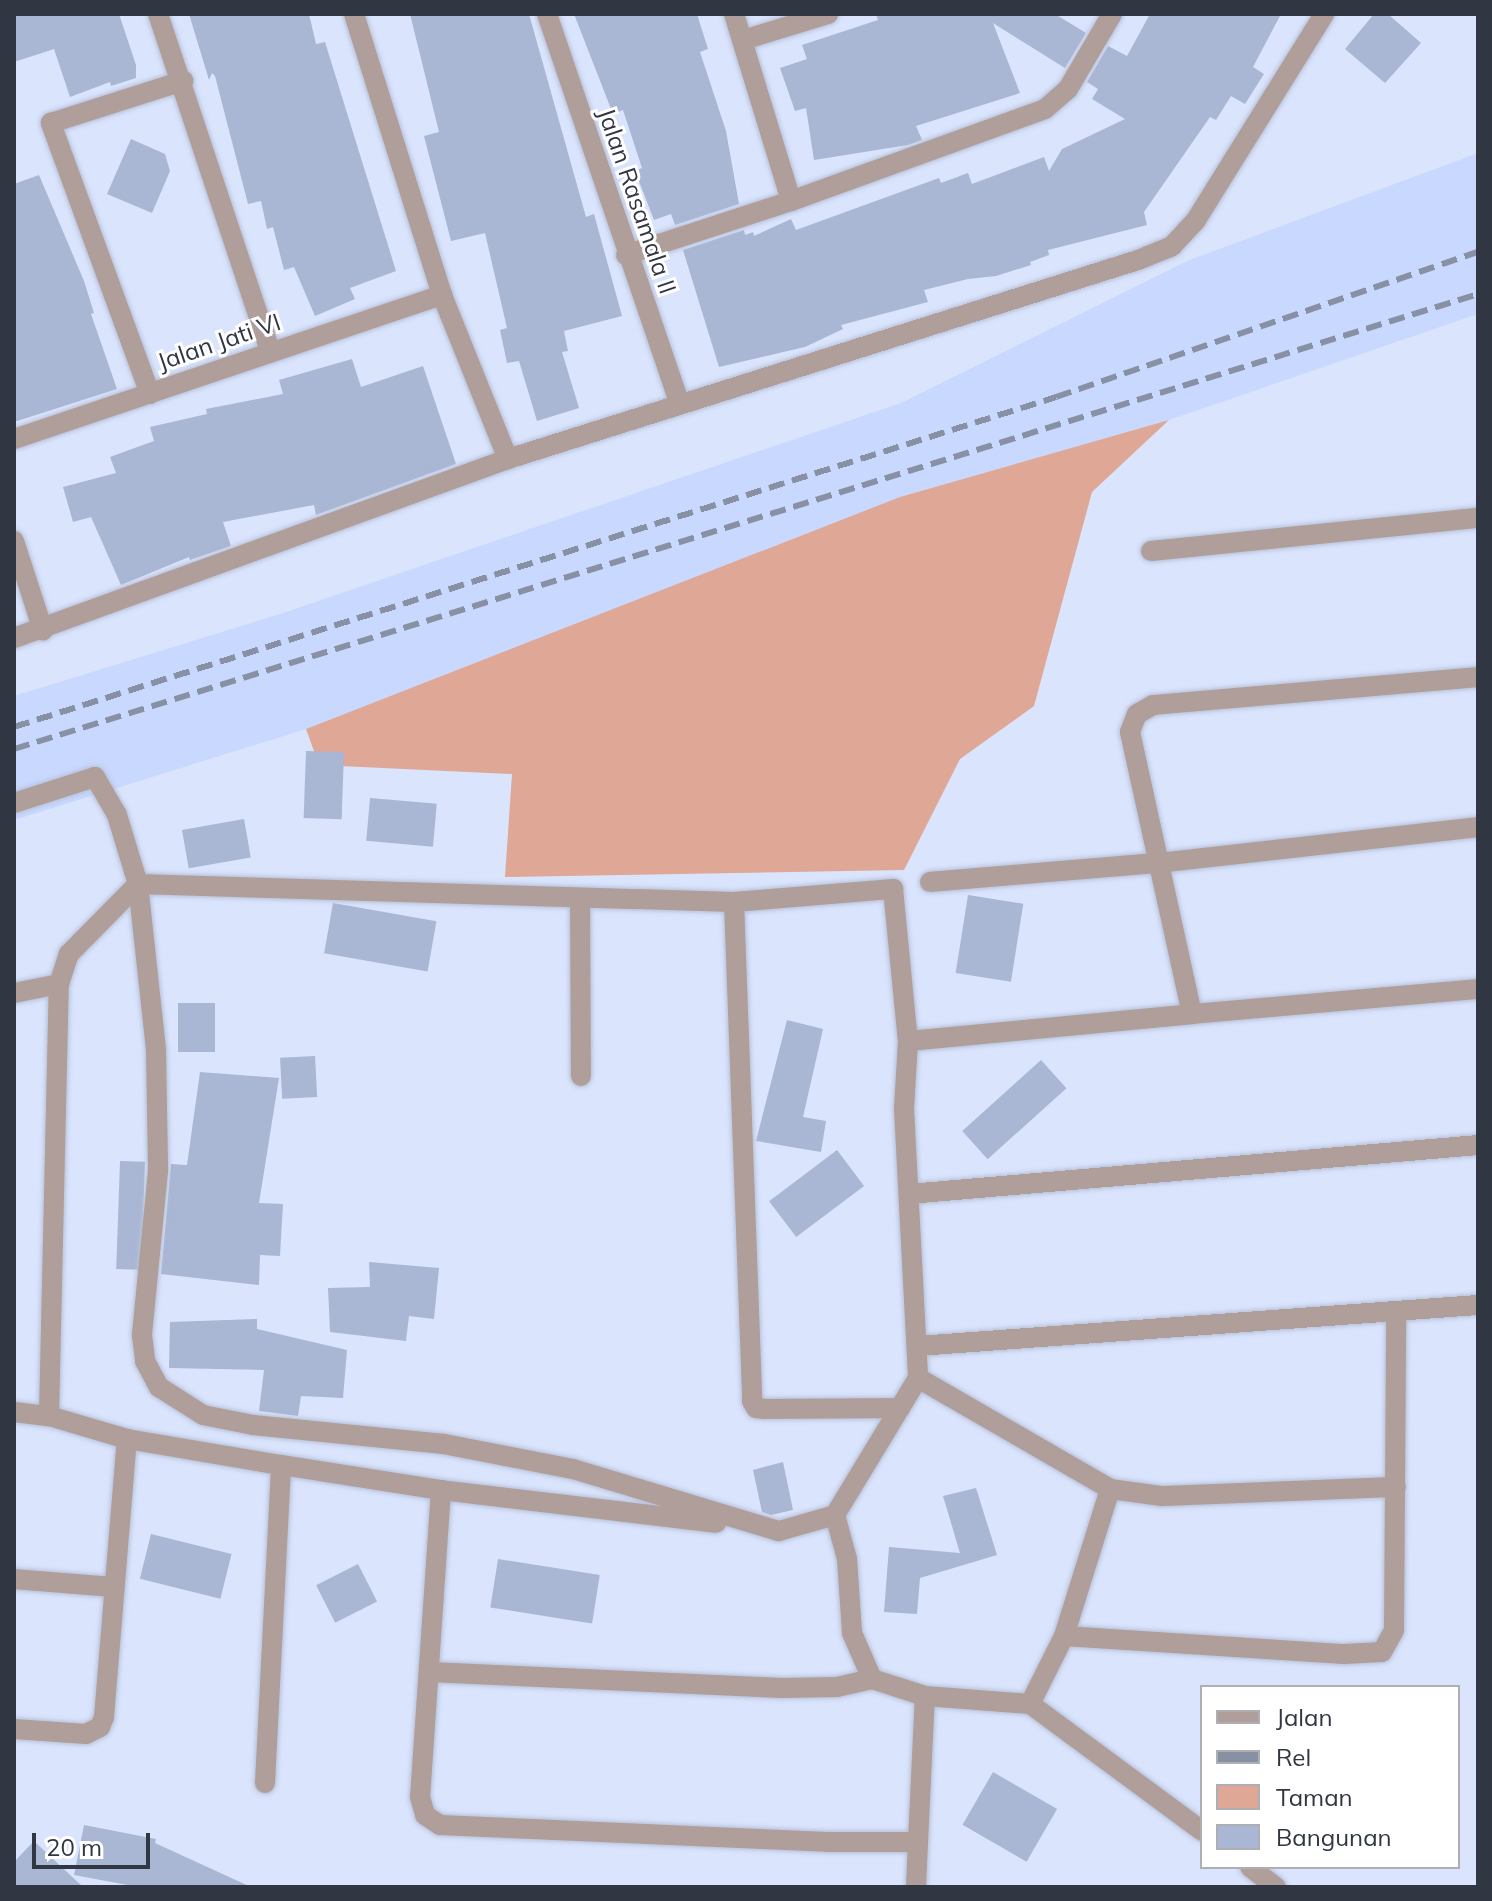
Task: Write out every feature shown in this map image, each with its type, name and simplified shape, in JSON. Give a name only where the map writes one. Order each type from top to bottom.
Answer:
[{"type":"street","points":[[158,14],[183,81],[270,351]]},
{"type":"street","points":[[354,14],[442,295],[508,459]]},
{"type":"street","name":"Jalan Rasamala II","points":[[547,14],[626,255],[680,404]]},
{"type":"street","points":[[734,14],[791,201]]},
{"type":"street","points":[[743,40],[828,14]]},
{"type":"street","points":[[626,255],[791,201],[1045,109],[1068,89],[1112,14]]},
{"type":"street","points":[[14,638],[508,459],[1138,260],[1172,246],[1196,220],[1324,14]]},
{"type":"street","points":[[150,394],[51,123],[183,81]]},
{"type":"street","name":"Jalan Jati VI","points":[[14,439],[442,295]]},
{"type":"street","points":[[1151,551],[1478,518]]},
{"type":"street","points":[[14,541],[43,630]]},
{"type":"street","points":[[1192,1014],[1130,732],[1137,714],[1153,705],[1478,677]]},
{"type":"street","points":[[14,803],[95,777],[117,815],[138,884],[156,1051],[158,1171],[142,1335],[145,1361],[159,1387],[182,1405],[203,1415],[253,1425],[444,1444],[573,1469],[779,1531]]},
{"type":"street","points":[[930,882],[1158,863],[1478,827]]},
{"type":"street","points":[[14,1412],[49,1416],[127,1439],[441,1490],[779,1531],[835,1515],[918,1378],[904,1109],[908,1041],[893,889],[734,902],[138,884],[69,954],[59,984],[49,1416]]},
{"type":"street","points":[[580,898],[581,1076]]},
{"type":"street","points":[[734,902],[752,1401],[756,1408],[765,1409],[900,1408]]},
{"type":"street","points":[[14,993],[59,984]]},
{"type":"street","points":[[908,1041],[1478,989]]},
{"type":"street","points":[[909,1194],[1478,1145]]},
{"type":"street","points":[[918,1346],[1478,1305]]},
{"type":"street","points":[[1064,1636],[1344,1654],[1382,1652],[1394,1630],[1396,1312]]},
{"type":"street","points":[[918,1378],[1110,1489],[1161,1496],[1396,1487]]},
{"type":"street","points":[[14,1729],[86,1734],[100,1727],[104,1717],[127,1439]]},
{"type":"street","points":[[265,1783],[281,1465]]},
{"type":"street","points":[[1030,1704],[1064,1636],[1110,1489]]},
{"type":"street","points":[[441,1490],[420,1797],[425,1815],[440,1825],[827,1842],[918,1842]]},
{"type":"street","points":[[835,1515],[847,1559],[852,1633],[872,1679]]},
{"type":"street","points":[[14,1579],[113,1587]]},
{"type":"street","points":[[430,1672],[782,1688],[837,1687],[872,1679],[925,1696],[1030,1704],[1200,1830]]},
{"type":"street","points":[[916,1887],[925,1696]]},
{"type":"street","points":[[1253,1869],[1276,1887]]},
{"type":"shaded area","points":[[1478,153],[1478,314],[1169,420],[900,497],[306,729],[14,820],[14,696],[280,614],[901,403],[1187,261]]},
{"type":"green space","points":[[1169,420],[1092,492],[1034,706],[960,759],[904,870],[505,877],[512,774],[319,765],[306,729],[900,497]]},
{"type":"building","points":[[14,14],[119,14],[136,65],[136,78],[111,86],[110,82],[70,97],[54,49],[14,62]]},
{"type":"building","points":[[189,14],[309,14],[316,44],[325,42],[396,271],[350,288],[355,299],[315,316],[294,267],[284,270],[273,227],[267,229],[261,201],[248,204],[215,76],[212,73],[209,80]]},
{"type":"building","points":[[410,14],[529,14],[586,217],[594,214],[622,316],[564,331],[568,351],[562,352],[579,408],[537,421],[519,361],[507,363],[500,330],[507,328],[485,233],[451,241],[424,136],[439,132]]},
{"type":"building","points":[[574,14],[697,14],[708,49],[700,52],[726,131],[739,204],[675,225],[671,214],[654,220],[635,171],[642,168],[623,110],[613,114]]},
{"type":"building","points":[[876,14],[1055,14],[1086,33],[1065,68],[993,23],[1020,93],[916,126],[922,140],[908,145],[814,160],[806,108],[795,111],[780,68],[807,59],[802,45],[878,20]]},
{"type":"building","points":[[1150,14],[1281,14],[1253,67],[1264,74],[1245,104],[1231,96],[1216,120],[1210,117],[1144,212],[1147,225],[1048,250],[1049,255],[1030,262],[1031,265],[996,276],[924,290],[928,302],[841,325],[843,329],[805,347],[719,367],[683,250],[744,230],[745,235],[753,232],[754,236],[791,219],[796,230],[939,178],[941,183],[968,173],[972,184],[1044,157],[1049,171],[1062,149],[1125,119],[1092,99],[1098,89],[1087,82],[1108,46],[1127,56]]},
{"type":"building","points":[[1374,14],[1388,14],[1421,43],[1385,83],[1345,49]]},
{"type":"building","points":[[131,139],[165,154],[170,171],[152,213],[107,194]]},
{"type":"building","points":[[39,175],[84,281],[94,313],[91,314],[117,389],[14,422],[14,184]]},
{"type":"building","points":[[352,359],[361,387],[423,366],[456,464],[316,515],[314,505],[223,522],[231,546],[190,560],[189,557],[121,585],[91,517],[73,522],[63,487],[116,473],[110,457],[154,441],[150,427],[207,414],[206,409],[283,394],[279,380]]},
{"type":"building","points":[[306,751],[344,752],[342,819],[304,818]]},
{"type":"building","points":[[370,798],[437,804],[433,847],[366,841]]},
{"type":"building","points":[[244,819],[251,857],[189,868],[182,830]]},
{"type":"building","points":[[968,895],[1023,904],[1011,982],[956,973]]},
{"type":"building","points":[[333,903],[436,921],[428,971],[324,953]]},
{"type":"building","points":[[178,1003],[215,1003],[215,1052],[178,1052]]},
{"type":"building","points":[[787,1020],[823,1029],[803,1117],[826,1121],[821,1152],[756,1141]]},
{"type":"building","points":[[315,1056],[317,1097],[282,1099],[280,1058]]},
{"type":"building","points":[[1041,1060],[1066,1088],[988,1159],[962,1131]]},
{"type":"building","points":[[200,1072],[279,1078],[259,1203],[283,1204],[280,1256],[260,1255],[259,1285],[161,1274],[171,1164],[187,1165]]},
{"type":"building","points":[[837,1150],[864,1186],[796,1237],[769,1201]]},
{"type":"building","points":[[120,1161],[145,1162],[141,1270],[116,1269]]},
{"type":"building","points":[[369,1262],[439,1268],[434,1319],[409,1316],[406,1341],[330,1332],[328,1288],[370,1287]]},
{"type":"building","points":[[257,1319],[257,1329],[347,1350],[343,1398],[301,1396],[298,1416],[259,1411],[264,1370],[169,1368],[170,1322]]},
{"type":"building","points":[[783,1462],[793,1510],[771,1515],[762,1512],[753,1470]]},
{"type":"building","points":[[976,1488],[997,1555],[920,1578],[917,1614],[884,1612],[889,1547],[960,1553],[943,1496]]},
{"type":"building","points":[[151,1534],[232,1554],[220,1599],[140,1579]]},
{"type":"building","points":[[498,1559],[600,1575],[592,1624],[490,1607]]},
{"type":"building","points":[[358,1564],[377,1601],[335,1623],[316,1585]]},
{"type":"building","points":[[993,1772],[1057,1809],[1027,1862],[962,1825]]},
{"type":"building","points":[[84,1825],[156,1839],[155,1843],[251,1887],[138,1887],[74,1875]]},
{"type":"building","points":[[34,1841],[83,1887],[14,1887],[14,1862]]},
{"type":"railway","points":[[14,727],[1056,397],[1478,252]]},
{"type":"railway","points":[[14,749],[1478,294]]}]
